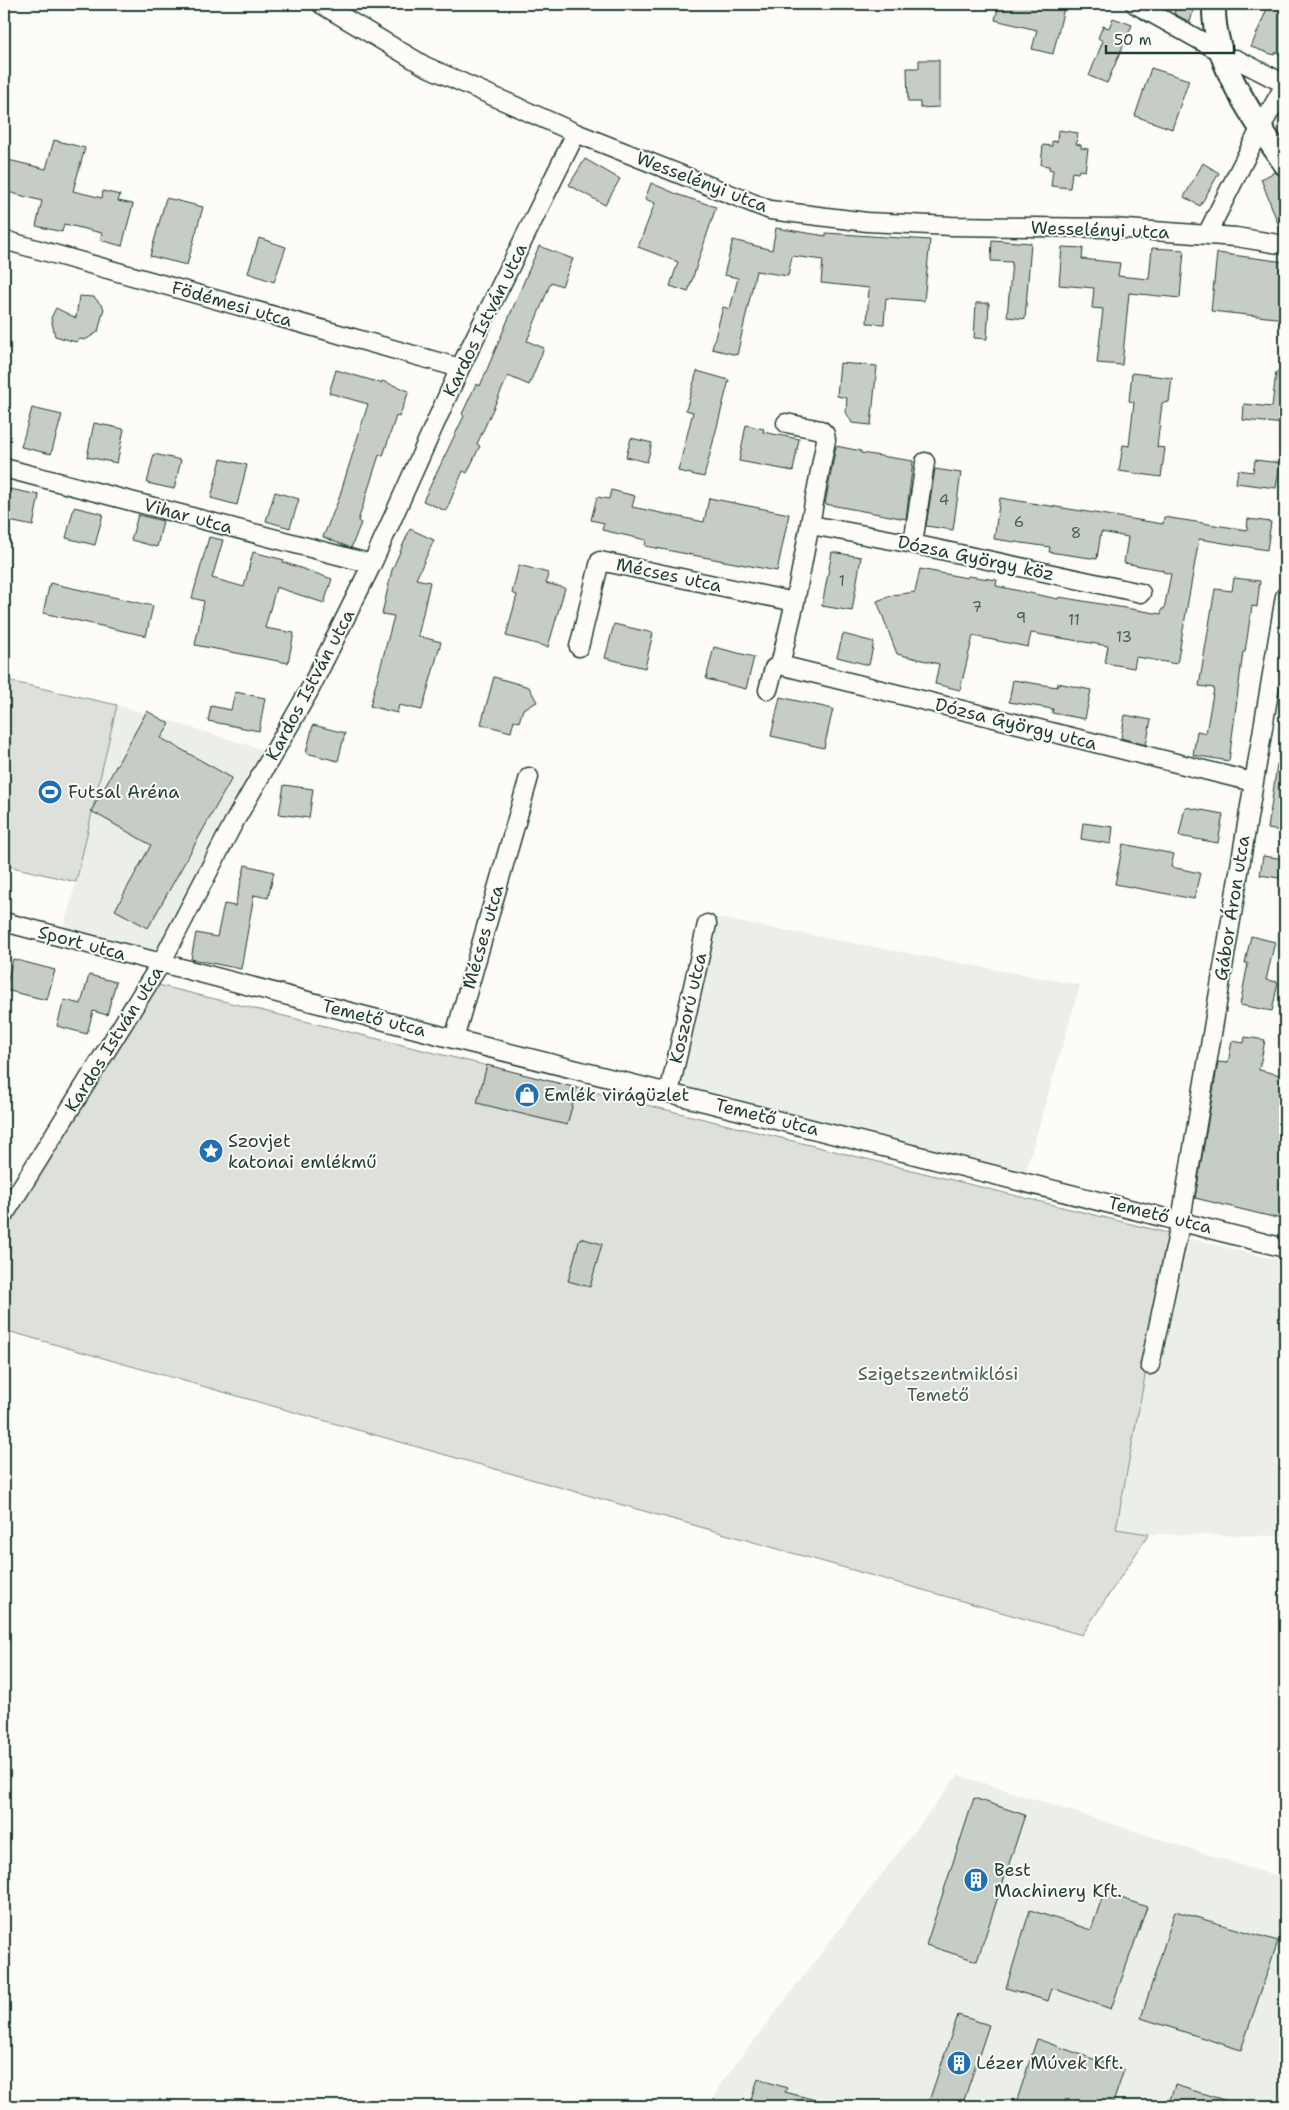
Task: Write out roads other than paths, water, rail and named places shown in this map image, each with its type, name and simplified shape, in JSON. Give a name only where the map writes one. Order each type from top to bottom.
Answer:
[{"type":"street","name":"Wesselényi utca","points":[[321,4],[425,66],[576,133],[770,210],[867,222],[951,226],[1114,228],[1207,234],[1285,244]]},
{"type":"street","points":[[1135,4],[1285,85],[1261,127],[1207,234]]},
{"type":"street","points":[[1214,4],[1213,20],[1228,55],[1235,84],[1285,164]]},
{"type":"street","name":"Kardos István utca","points":[[4,1215],[161,963],[233,824],[310,691],[372,564],[460,368],[576,133]]},
{"type":"street","name":"Födémesi utca","points":[[4,240],[460,368]]},
{"type":"street","points":[[768,690],[774,668],[780,665],[795,602],[826,440],[825,434],[821,430],[786,423]]},
{"type":"street","points":[[913,544],[925,462]]},
{"type":"street","name":"Vihar utca","points":[[4,468],[372,564]]},
{"type":"street","name":"Dózsa György köz","points":[[811,525],[913,544],[1141,593]]},
{"type":"street","name":"Mécses utca","points":[[579,647],[600,561],[795,602]]},
{"type":"street","name":"Gábor Áron utca","points":[[1150,1365],[1181,1220],[1285,596]]},
{"type":"street","name":"Dózsa György utca","points":[[780,665],[1253,782]]},
{"type":"street","name":"Mécses utca","points":[[454,1039],[529,777]]},
{"type":"street","name":"Sport utca","points":[[4,922],[161,963]]},
{"type":"street","name":"Koszorú utca","points":[[669,1092],[707,924]]},
{"type":"street","name":"Temető utca","points":[[161,963],[454,1039],[1181,1220],[1285,1248]]},
{"type":"place","name":"Futsal Aréna","points":[[50,792]]},
{"type":"place","name":"Emlék virágüzlet","points":[[527,1095]]},
{"type":"place","name":"Szovjet katonai emlékmű","points":[[211,1151]]},
{"type":"place","name":"Best Machinery Kft.","points":[[976,1880]]},
{"type":"place","name":"Lézer Múvek Kft.","points":[[959,2063]]},
{"type":"park label","name":"Szigetszentmiklósi Temető","points":[[938,1384]]}]
